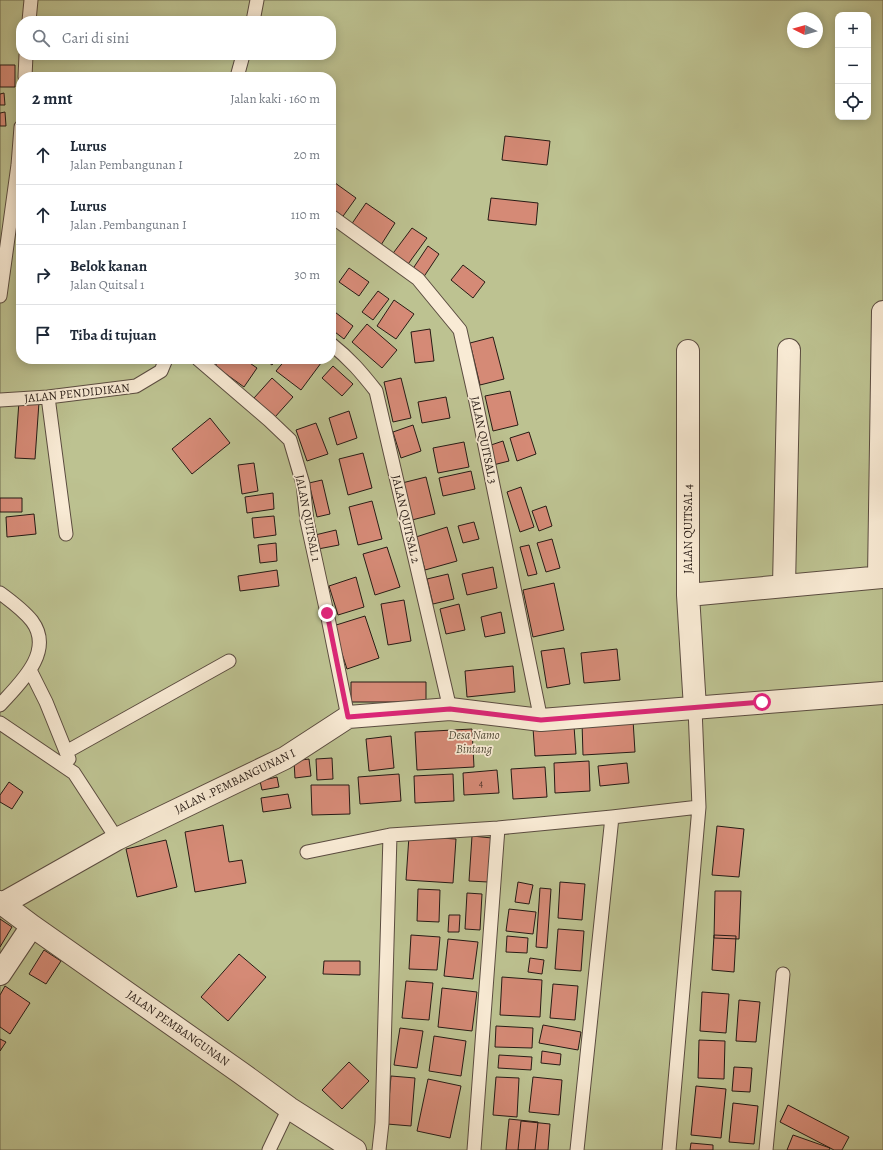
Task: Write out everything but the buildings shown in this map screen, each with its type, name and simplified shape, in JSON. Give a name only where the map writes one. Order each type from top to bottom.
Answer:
[{"type":"street","points":[[688,595],[881,577],[883,312]]},
{"type":"street","points":[[784,586],[789,350]]},
{"type":"street","name":"JALAN QUITSAL 4","points":[[688,351],[688,595],[695,708]]},
{"type":"street","name":"JALAN .PEMBANGUNAN I","points":[[1,903],[117,838],[285,758],[348,717],[450,709],[541,720],[883,693]]},
{"type":"street","name":"JALAN PEMBANGUNAN","points":[[1,903],[289,1108],[355,1150]]},
{"type":"street","points":[[0,974],[32,926]]},
{"type":"lane","points":[[29,16],[31,0]]},
{"type":"lane","points":[[254,16],[257,0]]},
{"type":"lane","points":[[25,72],[26,60]]},
{"type":"lane","points":[[238,72],[241,60]]},
{"type":"lane","points":[[0,296],[16,180]]},
{"type":"lane","name":"JALAN QUITSAL 3","points":[[336,220],[418,280],[460,330],[477,405],[541,720]]},
{"type":"lane","name":"JALAN QUITSAL 2","points":[[336,348],[361,371],[376,391],[450,709]]},
{"type":"lane","name":"JALAN PENDIDIKAN","points":[[0,400],[48,397],[136,386],[161,371],[164,364]]},
{"type":"lane","name":"JALAN QUITSAL 1","points":[[204,364],[270,420],[290,440],[303,484],[307,521],[348,717]]},
{"type":"lane","points":[[48,397],[66,534]]},
{"type":"lane","points":[[0,593],[28,616],[33,622],[37,630],[39,649],[37,657],[30,670],[0,705]]},
{"type":"lane","points":[[66,752],[229,661]]},
{"type":"lane","points":[[30,670],[46,702],[74,774],[117,838]]},
{"type":"lane","points":[[668,1150],[699,807],[695,708]]},
{"type":"lane","points":[[0,723],[74,774]]},
{"type":"lane","points":[[307,852],[390,835],[498,828],[699,807]]},
{"type":"lane","points":[[577,1150],[612,817]]},
{"type":"lane","points":[[474,1150],[498,828]]},
{"type":"lane","points":[[379,1150],[382,1123],[390,835]]},
{"type":"lane","points":[[766,1150],[783,974]]},
{"type":"lane","points":[[269,1150],[289,1108]]},
{"type":"green space","name":"Desa Namo Bintang","points":[[0,0],[883,0],[883,1150],[0,1150]]},
{"type":"route","points":[[327,613],[348,717],[450,709],[541,720],[762,702]]}]
